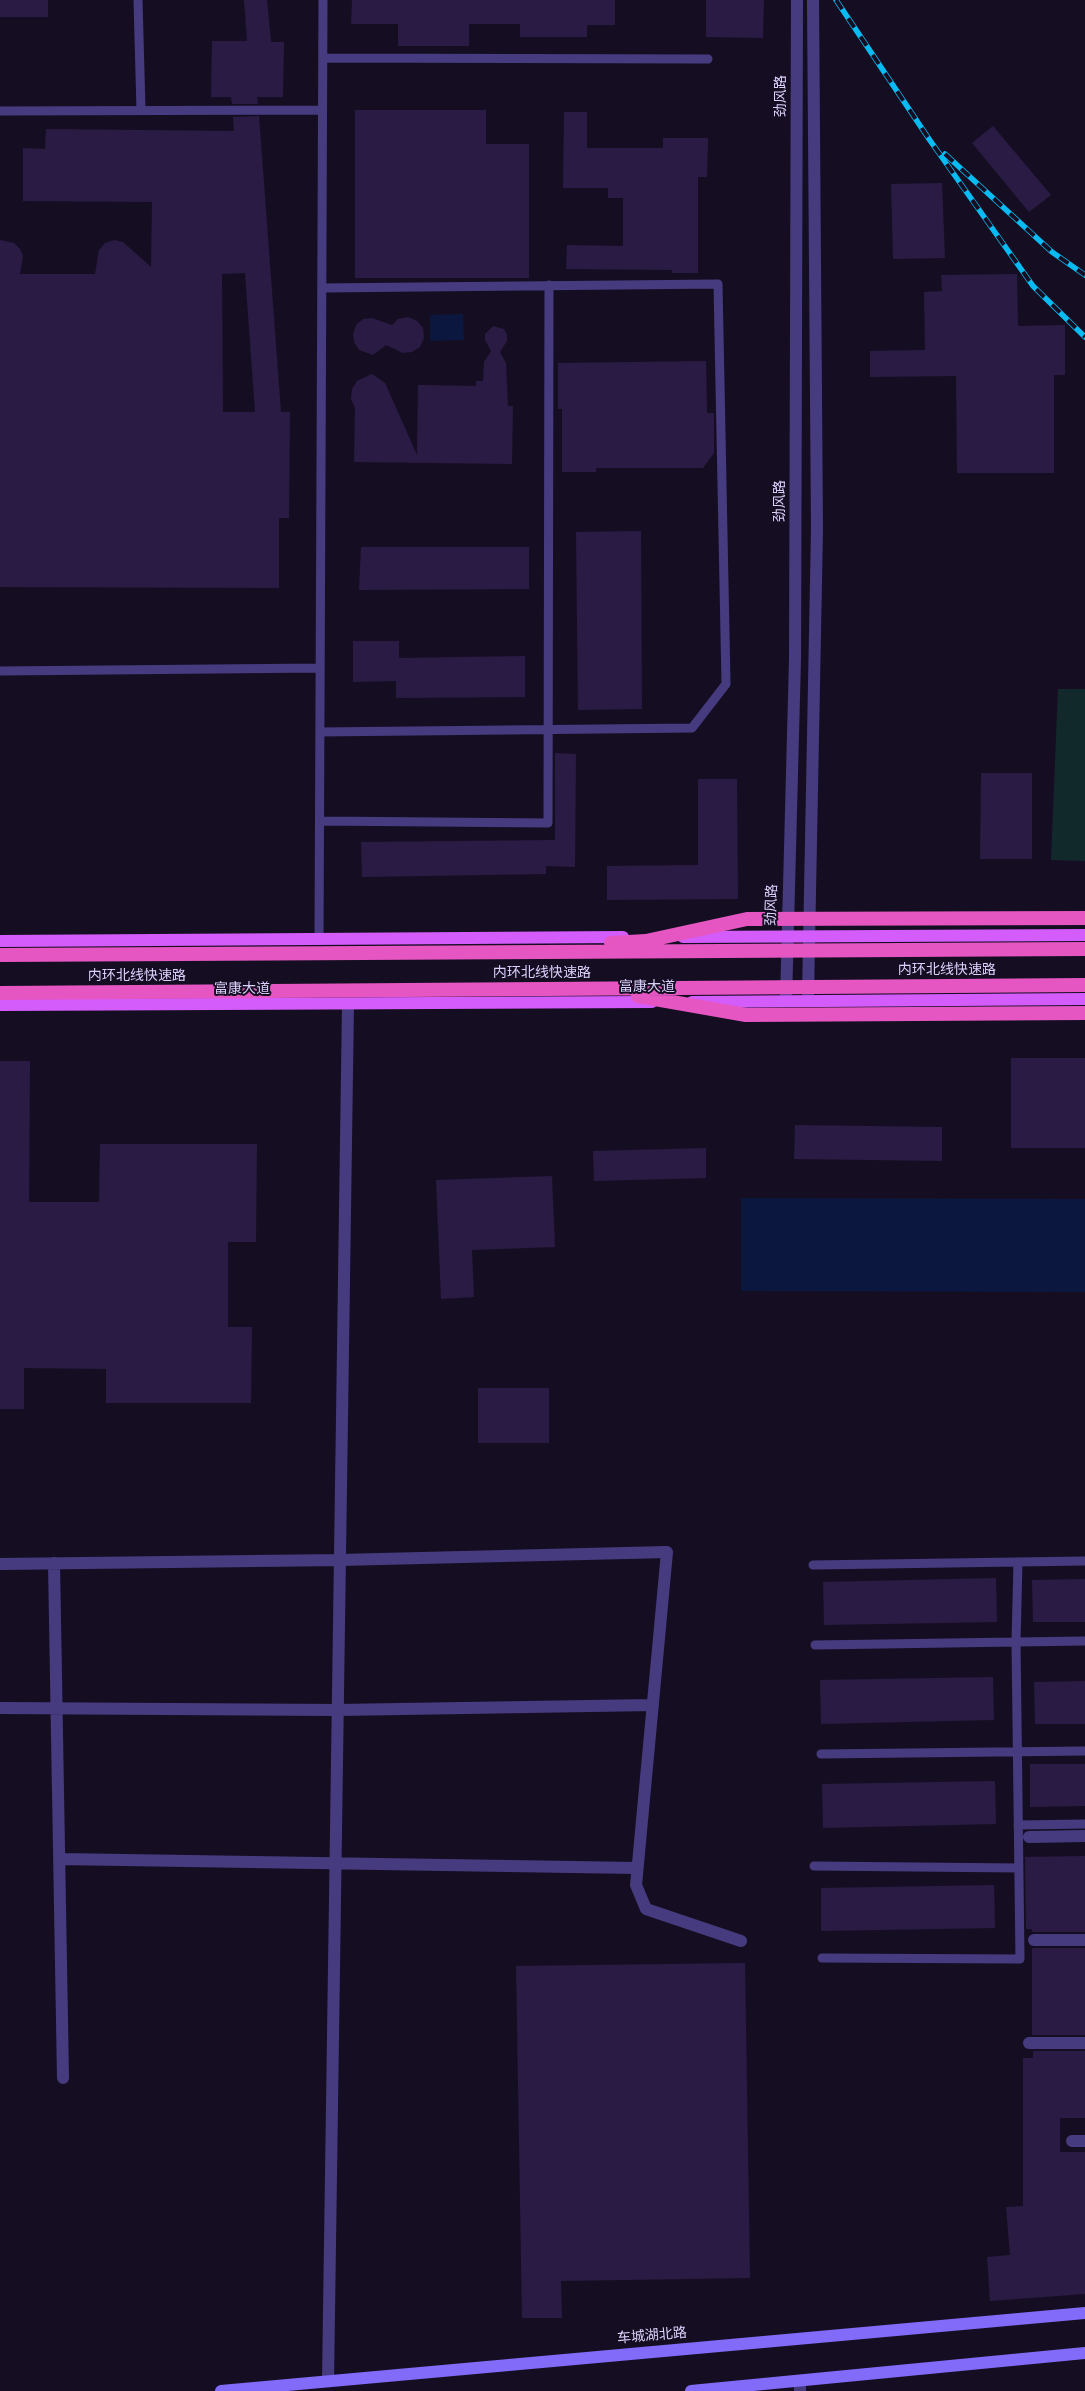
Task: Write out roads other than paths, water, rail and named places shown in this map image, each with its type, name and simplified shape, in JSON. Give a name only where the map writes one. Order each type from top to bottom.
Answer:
[{"type":"highway","points":[[460,953],[646,941],[747,920],[1085,918]]},
{"type":"highway","name":"内环北线快速路","points":[[0,955],[1085,950]]},
{"type":"highway","name":"内环北线快速路","points":[[0,993],[1085,985]]},
{"type":"highway","points":[[457,990],[646,996],[746,1015],[1085,1013]]},
{"type":"main road","points":[[0,941],[1085,935]]},
{"type":"main road","name":"富康大道","points":[[0,1005],[1085,999]]},
{"type":"main road","name":"车城湖北路","points":[[221,2391],[1085,2313]]},
{"type":"main road","points":[[691,2391],[800,2386],[1085,2354]]},
{"type":"street","name":"劲风路","points":[[786,1001],[786,936],[795,659],[797,0]]},
{"type":"street","points":[[808,1001],[817,530],[813,0]]},
{"type":"street","points":[[328,2380],[348,1004]]},
{"type":"street","points":[[0,1564],[340,1560],[668,1552],[636,1885],[646,1909],[741,1941]]},
{"type":"street","points":[[54,1563],[63,2078]]},
{"type":"street","points":[[0,1708],[338,1710],[653,1705]]},
{"type":"street","points":[[1029,1837],[1085,1836]]},
{"type":"street","points":[[59,1859],[336,1865],[637,1868]]},
{"type":"street","points":[[1034,1940],[1085,1940]]},
{"type":"street","points":[[1029,2043],[1085,2043]]},
{"type":"lane","points":[[138,0],[141,110]]},
{"type":"lane","points":[[318,939],[323,0]]},
{"type":"lane","points":[[323,58],[708,59]]},
{"type":"lane","points":[[0,111],[322,110]]},
{"type":"lane","points":[[320,732],[692,728],[726,684],[718,284],[322,288]]},
{"type":"lane","points":[[320,821],[548,823],[549,285]]},
{"type":"lane","points":[[0,671],[320,668]]},
{"type":"lane","points":[[813,1565],[1085,1561]]},
{"type":"lane","points":[[822,1958],[1020,1959],[1016,1642],[1018,1562]]},
{"type":"lane","points":[[815,1645],[1085,1641]]},
{"type":"lane","points":[[820,1754],[1085,1751]]},
{"type":"lane","points":[[1018,1825],[1085,1824]]},
{"type":"lane","points":[[814,1866],[1019,1868]]},
{"type":"water","points":[[463,314],[464,340],[430,341],[430,315]]},
{"type":"water","points":[[741,1198],[1085,1199],[1085,1292],[741,1291]]},
{"type":"railway","points":[[836,0],[929,139],[1033,286],[1085,337]]},
{"type":"railway","points":[[945,154],[1052,252],[1085,275]]}]
